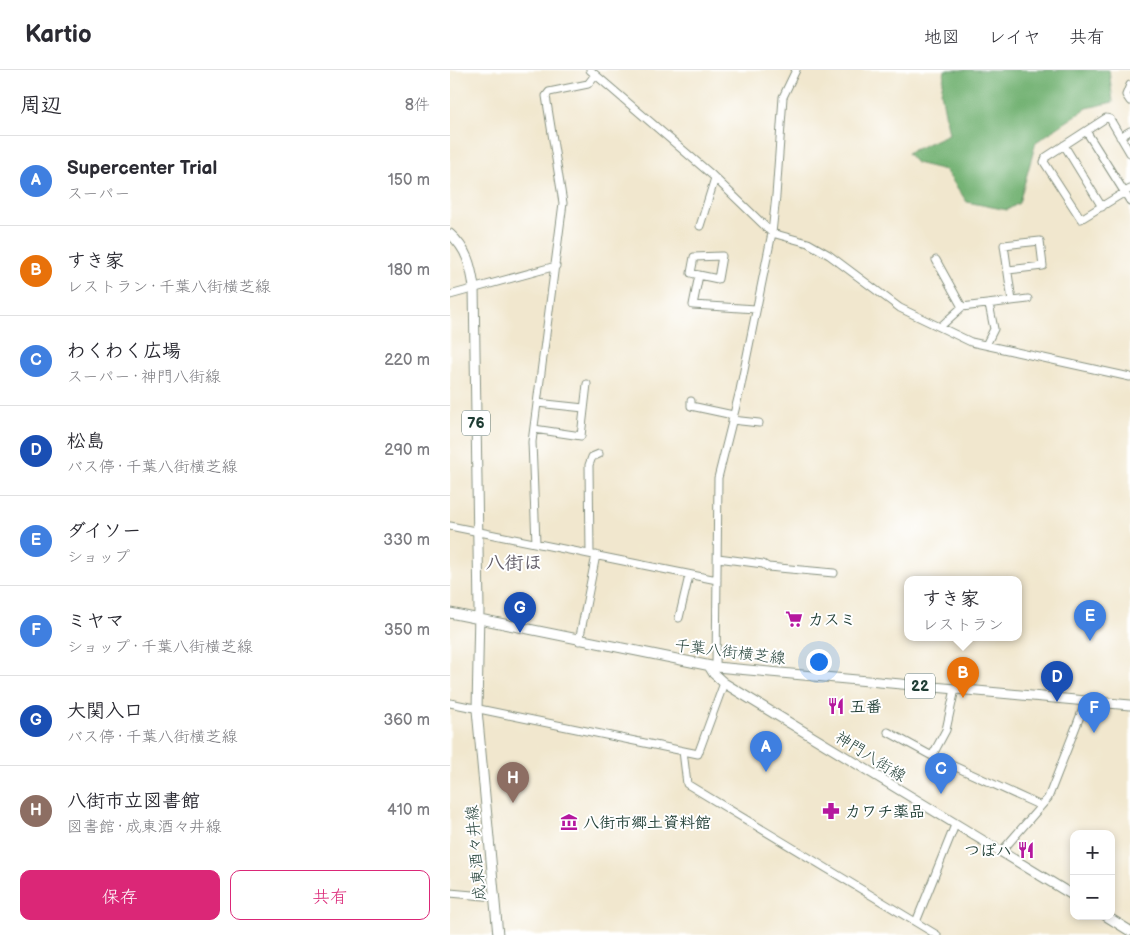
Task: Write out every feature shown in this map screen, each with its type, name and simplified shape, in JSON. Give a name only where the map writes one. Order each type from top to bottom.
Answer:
[{"type":"main road","name":"76","points":[[450,234],[466,254],[472,266],[474,287],[478,619]]},
{"type":"main road","name":"千葉八街横芝線","points":[[450,614],[713,667],[1130,705]]},
{"type":"main road","name":"成東酒々井線","points":[[478,619],[477,710],[498,935]]},
{"type":"main road","name":"神門八街線","points":[[713,667],[714,674],[724,683],[1070,894]]},
{"type":"main road","points":[[1112,920],[1130,931]]},
{"type":"street","points":[[713,667],[718,558],[718,478],[733,417],[772,233],[783,97],[796,70]]},
{"type":"street","points":[[536,543],[532,442],[556,266],[562,203],[546,96],[549,92],[588,84],[593,73],[715,178],[772,233],[808,243],[829,255],[900,308],[971,342],[1130,377]]},
{"type":"street","points":[[1130,85],[1126,95],[1130,101]]},
{"type":"street","points":[[1127,191],[1081,219],[1045,165],[1046,157],[1106,118],[1110,119],[1130,153]]},
{"type":"street","points":[[1086,131],[1127,191],[1130,201]]},
{"type":"street","points":[[1120,137],[1130,131]]},
{"type":"street","points":[[1064,146],[1102,207]]},
{"type":"street","points":[[700,226],[715,178]]},
{"type":"street","points":[[1008,270],[1043,266],[1040,241],[1004,246],[1012,301]]},
{"type":"street","points":[[694,256],[722,256],[718,279],[699,275],[691,273],[694,256]]},
{"type":"street","points":[[936,260],[962,307]]},
{"type":"street","points":[[450,295],[556,266]]},
{"type":"street","points":[[699,275],[693,305],[756,309]]},
{"type":"street","points":[[940,327],[962,307],[1028,299]]},
{"type":"street","points":[[986,345],[994,329],[989,304]]},
{"type":"street","points":[[534,429],[581,436],[587,384]]},
{"type":"street","points":[[691,401],[690,406],[759,423]]},
{"type":"street","points":[[537,402],[584,408]]},
{"type":"street","points":[[579,640],[593,555],[589,465],[592,457],[599,454]]},
{"type":"street","points":[[450,526],[689,576],[717,580]]},
{"type":"street","points":[[718,558],[763,564],[768,567],[834,573]]},
{"type":"street","points":[[679,618],[689,576]]},
{"type":"street","points":[[450,703],[698,754],[724,683]]},
{"type":"street","points":[[932,756],[946,730],[955,689]]},
{"type":"street","points":[[1001,852],[1048,798],[1086,701]]},
{"type":"street","points":[[888,732],[932,756],[1041,806]]},
{"type":"street","points":[[683,751],[687,784],[937,935]]},
{"type":"street","points":[[916,922],[955,825]]},
{"type":"street","points":[[450,893],[494,897]]},
{"type":"green space","points":[[945,70],[1109,70],[1113,102],[1087,108],[1036,142],[1019,203],[1007,210],[967,202],[945,170],[916,163],[907,153],[949,134],[941,92]]},
{"type":"place","name":"カスミ","points":[[794,619]]},
{"type":"place","name":"大関入口","points":[[520,633]]},
{"type":"place","name":"ダイソー","points":[[1090,641]]},
{"type":"place","name":"すき家","points":[[963,698]]},
{"type":"place","name":"松島","points":[[1057,702]]},
{"type":"place","name":"五番","points":[[836,706]]},
{"type":"place","name":"ミヤマ","points":[[1094,733]]},
{"type":"place","name":"Supercenter Trial","points":[[766,772]]},
{"type":"place","name":"わくわく広場","points":[[941,794]]},
{"type":"place","name":"八街市立図書館","points":[[513,803]]},
{"type":"place","name":"カワチ薬品","points":[[831,811]]},
{"type":"place","name":"八街市郷土資料館","points":[[569,822]]},
{"type":"place","name":"つぽハ","points":[[1026,850]]},
{"type":"district","name":"八街ほ","points":[[514,562]]}]
